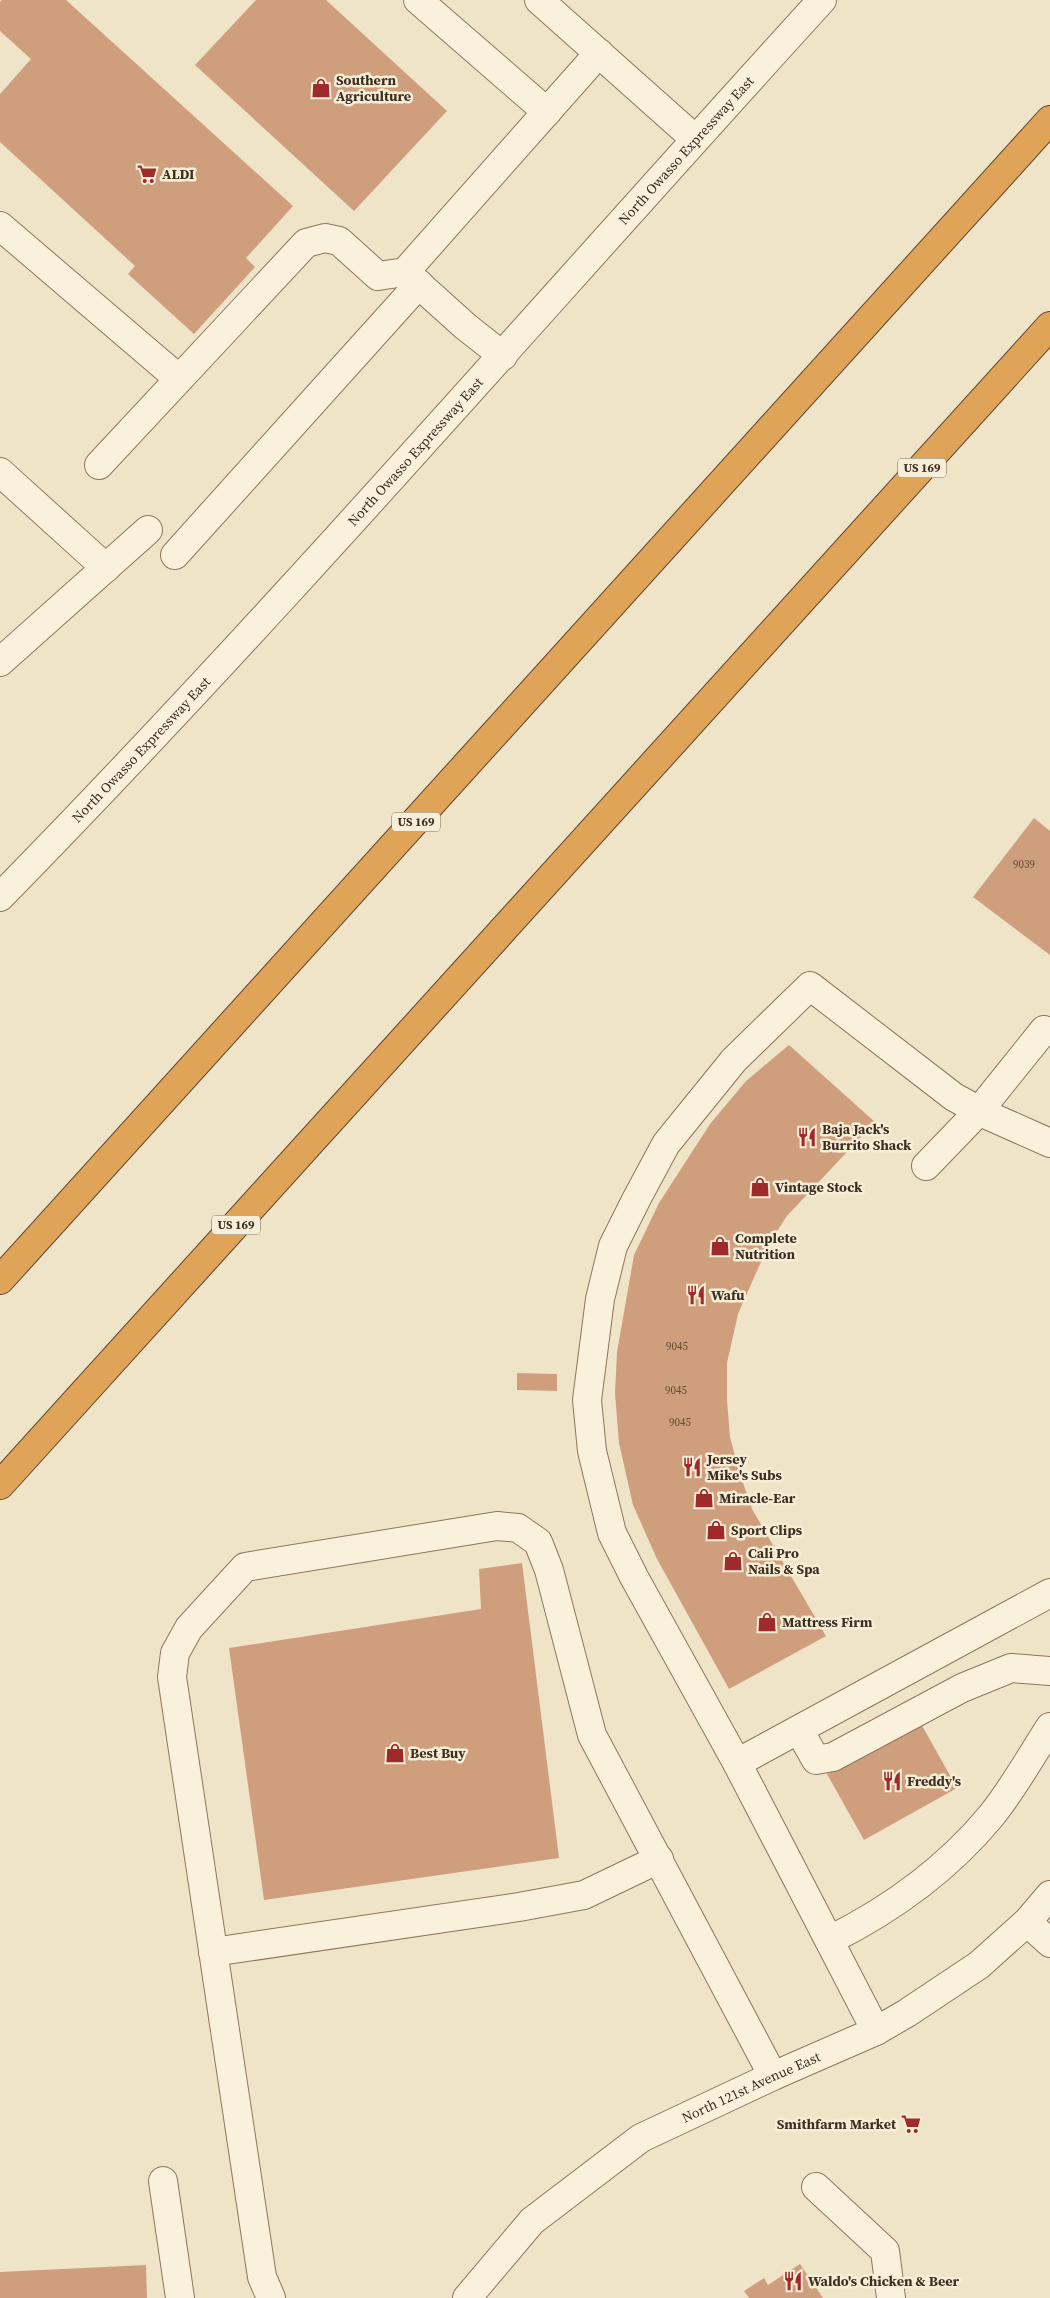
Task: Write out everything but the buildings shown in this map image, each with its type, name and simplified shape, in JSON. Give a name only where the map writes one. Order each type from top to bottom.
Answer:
[{"type":"highway","name":"US 169","points":[[0,1280],[1050,120]]},
{"type":"highway","name":"US 169","points":[[0,1485],[1050,326]]},
{"type":"street","points":[[418,0],[547,112]]},
{"type":"street","points":[[540,0],[695,139]]},
{"type":"street","name":"North Owasso Expressway East","points":[[0,897],[108,787],[503,356],[695,139],[822,0]]},
{"type":"street","points":[[175,555],[412,278],[547,112],[599,53]]},
{"type":"street","points":[[0,226],[179,379]]},
{"type":"street","points":[[99,465],[306,243],[325,238],[339,241],[378,276],[412,278],[465,326],[503,356]]},
{"type":"street","points":[[0,472],[106,568]]},
{"type":"street","points":[[0,662],[148,530]]},
{"type":"street","points":[[876,2031],[737,1763],[634,1577],[612,1533],[592,1451],[587,1400],[600,1298],[613,1246],[666,1144],[734,1060],[810,986],[954,1097],[979,1111],[1050,1144]]},
{"type":"street","points":[[926,1166],[979,1111],[1044,1030]]},
{"type":"street","points":[[271,2298],[262,2276],[172,1677],[175,1653],[189,1628],[246,1567],[497,1526],[518,1528],[538,1542],[550,1570],[592,1735],[773,2076]]},
{"type":"street","points":[[737,1763],[1050,1593]]},
{"type":"street","points":[[799,1730],[816,1760],[834,1758],[962,1688],[1011,1668],[1050,1671]]},
{"type":"street","points":[[830,1940],[866,1922],[938,1870],[991,1816],[1050,1727]]},
{"type":"street","points":[[213,1952],[519,1907],[584,1895],[659,1859]]},
{"type":"street","name":"North 121st Avenue East","points":[[467,2298],[532,2221],[641,2138],[773,2076],[876,2031],[907,2013],[979,1965],[1027,1922],[1050,1895]]},
{"type":"street","points":[[1027,1922],[1050,1943]]},
{"type":"street","points":[[163,2181],[180,2298]]},
{"type":"street","points":[[816,2187],[885,2252],[891,2298]]},
{"type":"place","name":"Southern Agriculture","points":[[321,88]]},
{"type":"place","name":"ALDI","points":[[147,174]]},
{"type":"place","name":"Baja Jack's Burrito Shack","points":[[807,1137]]},
{"type":"place","name":"Vintage Stock","points":[[760,1187]]},
{"type":"place","name":"Complete Nutrition","points":[[720,1246]]},
{"type":"place","name":"Wafu","points":[[696,1295]]},
{"type":"place","name":"Jersey Mike's Subs","points":[[692,1467]]},
{"type":"place","name":"Miracle-Ear","points":[[704,1498]]},
{"type":"place","name":"Sport Clips","points":[[716,1530]]},
{"type":"place","name":"Cali Pro Nails & Spa","points":[[733,1561]]},
{"type":"place","name":"Mattress Firm","points":[[767,1622]]},
{"type":"place","name":"Best Buy","points":[[395,1753]]},
{"type":"place","name":"Freddy's","points":[[892,1781]]},
{"type":"place","name":"Smithfarm Market","points":[[911,2124]]},
{"type":"place","name":"Waldo's Chicken & Beer","points":[[793,2281]]}]
